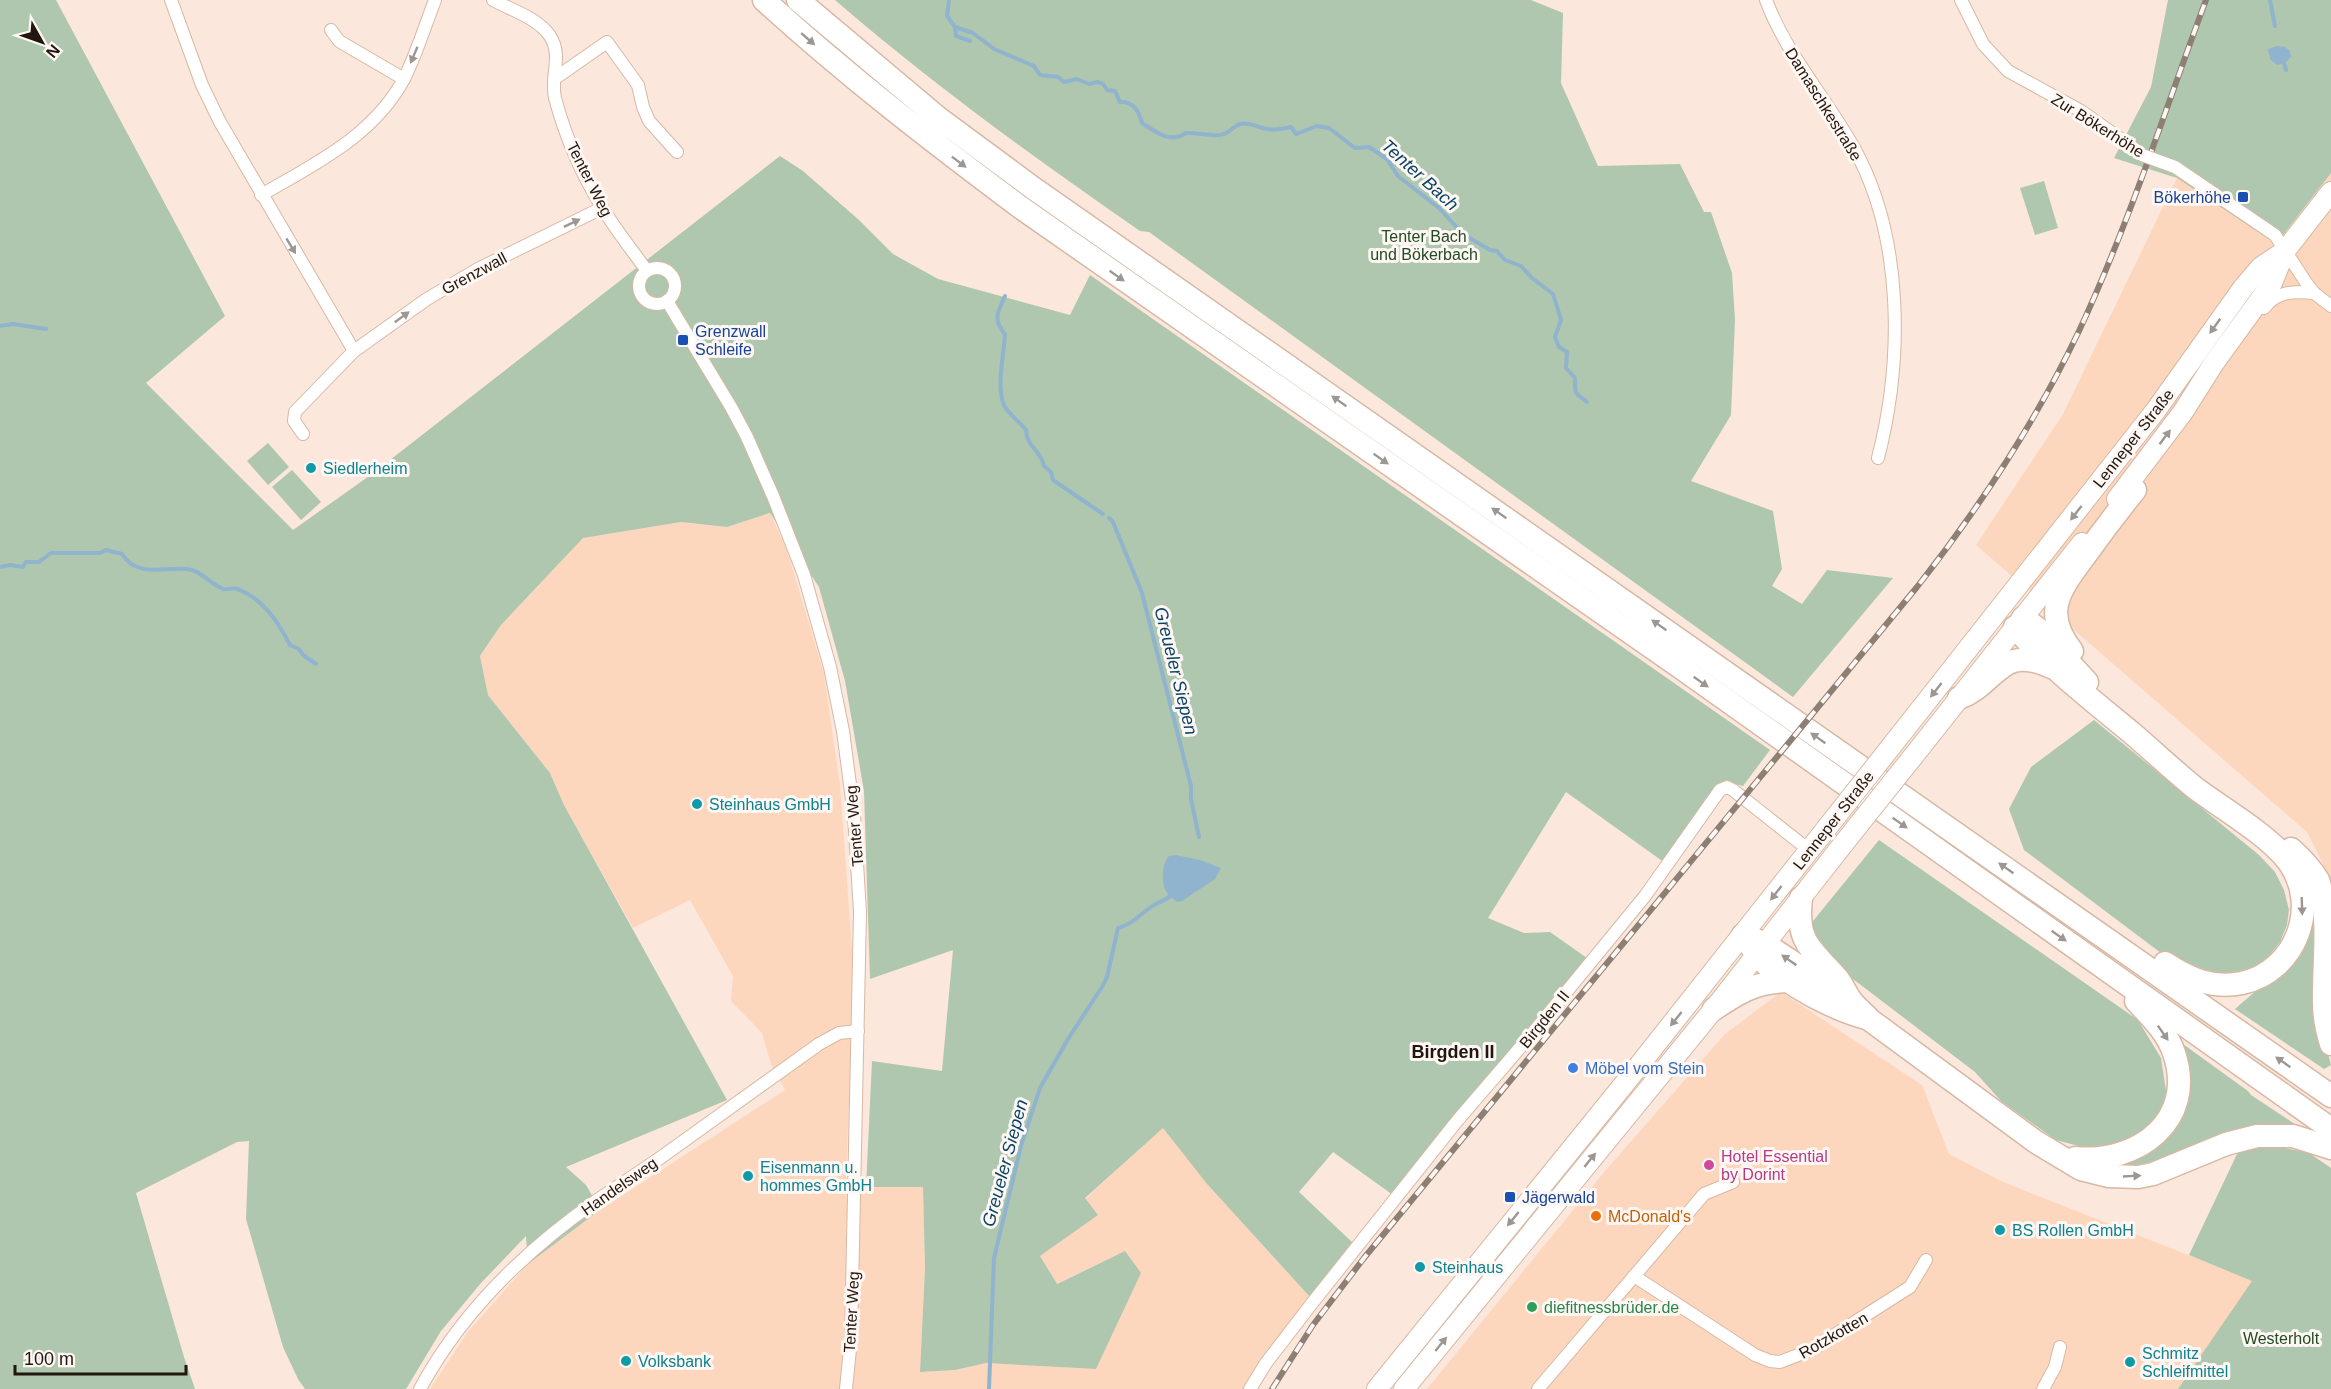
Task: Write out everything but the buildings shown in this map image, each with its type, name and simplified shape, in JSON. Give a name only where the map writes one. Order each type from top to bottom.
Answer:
[{"type":"highway","points":[[764,0],[843,70],[926,137],[1020,207],[1680,667],[2331,1129]]},
{"type":"highway","points":[[798,0],[937,117],[1033,188],[2331,1096]]},
{"type":"highway","points":[[2090,684],[2078,658],[2059,632],[2055,615],[2056,602],[2068,576],[2136,481]]},
{"type":"highway","points":[[2019,622],[2051,667],[2188,781],[2282,854],[2297,876],[2302,893],[2302,921],[2297,938],[2286,956],[2273,969],[2257,979],[2230,985],[2215,985],[2192,979],[2175,970],[2110,925],[2088,926]]},
{"type":"highway","points":[[2019,622],[2037,628],[2090,684],[2198,779],[2270,829],[2302,859],[2318,879],[2329,920],[2324,1003],[2331,1044]]},
{"type":"highway","points":[[1959,698],[1975,692],[1998,668],[2008,663],[2023,660],[2051,667]]},
{"type":"highway","points":[[1801,898],[1800,925],[1807,943],[1815,956],[1838,979],[1852,1001],[1870,1020],[2072,1165],[2109,1176],[2138,1177],[2153,1174],[2226,1144],[2257,1136],[2292,1136],[2331,1148]]},
{"type":"highway","points":[[1743,935],[1761,949],[1831,989],[1849,995]]},
{"type":"highway","points":[[1761,949],[1767,965],[1789,981],[1844,1012],[1870,1020]]},
{"type":"highway","points":[[2057,1156],[2099,1160],[2126,1153],[2145,1144],[2158,1132],[2175,1103],[2179,1076],[2171,1045],[2164,1032],[2112,973]]},
{"type":"highway","points":[[1714,1009],[1741,991],[1756,985],[1789,981]]},
{"type":"main road","name":"Lenneper Straße","points":[[1404,1389],[1714,1009],[2019,622],[2136,481],[2237,330],[2272,283],[2285,251],[2331,192]]},
{"type":"main road","name":"Lenneper Straße","points":[[1377,1389],[1743,935],[2001,607],[2163,401],[2243,288],[2261,267],[2285,251]]},
{"type":"main road","points":[[2001,607],[2019,622]]},
{"type":"street","points":[[171,0],[206,94],[220,122],[354,351]]},
{"type":"street","points":[[261,195],[351,140],[381,110],[404,79],[435,0]]},
{"type":"street","name":"Tenter Weg","points":[[493,0],[534,22],[549,34],[557,54],[554,95],[560,115],[585,175],[602,208],[647,271]]},
{"type":"street","name":"Damaschkestraße","points":[[1766,0],[1787,44],[1855,149],[1870,184],[1884,230],[1892,284],[1895,346],[1892,394],[1878,458]]},
{"type":"street","name":"Zur Bökerhöhe","points":[[1961,0],[1983,44],[2008,71],[2081,111],[2142,155],[2175,167],[2266,227],[2275,235],[2314,293],[2331,306]]},
{"type":"street","points":[[331,30],[339,41],[404,79]]},
{"type":"street","points":[[554,79],[607,42],[638,85],[643,106],[650,121],[677,152]]},
{"type":"street","name":"Grenzwall","points":[[303,434],[294,421],[295,412],[354,351],[455,282],[602,208]]},
{"type":"street","points":[[659,267],[670,273],[676,284],[675,291],[668,301],[649,302],[640,293],[640,281],[647,271],[659,267]]},
{"type":"street","points":[[2237,330],[2258,316],[2278,295],[2299,291],[2314,293]]},
{"type":"street","name":"Tenter Weg","points":[[668,301],[731,407],[761,466],[804,575],[830,667],[848,764],[857,850],[860,912],[851,1339],[846,1389]]},
{"type":"street","name":"Birgden II","points":[[1250,1389],[1266,1363],[1310,1305],[1457,1120],[1531,1035],[1644,896],[1720,790],[1732,789],[1809,850]]},
{"type":"street","name":"Handelsweg","points":[[420,1389],[432,1368],[470,1317],[519,1262],[548,1238],[594,1202],[819,1044],[838,1033],[858,1031]]},
{"type":"street","points":[[1538,1389],[1704,1194],[1733,1182]]},
{"type":"street","name":"Rotzkotten","points":[[1634,1276],[1755,1355],[1780,1362],[1811,1350],[1910,1287],[1926,1260]]},
{"type":"street","points":[[2043,1389],[2055,1367],[2060,1347]]},
{"type":"shaded area","points":[[2331,173],[2331,880],[2307,832],[1976,545],[2063,414],[2177,178],[2276,243]]},
{"type":"shaded area","points":[[770,513],[787,550],[824,674],[840,785],[854,976],[846,1178],[866,1187],[923,1186],[925,1268],[920,1372],[955,1370],[986,1363],[1096,1369],[1125,1251],[1056,1284],[1039,1256],[1097,1215],[1085,1199],[1163,1127],[1207,1184],[1310,1297],[1266,1354],[1243,1389],[430,1389],[467,1333],[528,1264],[600,1210],[785,1090],[771,1064],[762,1033],[731,1001],[733,976],[690,900],[633,928],[564,805],[550,773],[488,695],[480,657],[501,625],[583,538],[681,522],[727,527]]},
{"type":"shaded area","points":[[1781,992],[1922,1085],[1949,1154],[2003,1182],[2254,1281],[2178,1389],[1427,1389],[1605,1171],[1725,1034]]},
{"type":"green space","points":[[0,0],[56,0],[225,316],[146,383],[293,530],[372,474],[780,156],[803,171],[859,220],[893,254],[938,279],[1070,315],[1090,275],[1770,750],[1743,786],[1724,781],[1665,863],[1566,792],[1488,918],[1524,933],[1550,932],[1587,958],[1393,1195],[1333,1152],[1299,1192],[1353,1243],[1310,1297],[1207,1184],[1163,1128],[1085,1198],[1098,1215],[1040,1256],[1057,1284],[1125,1251],[1141,1273],[1096,1369],[986,1363],[955,1370],[920,1372],[925,1268],[923,1187],[866,1187],[872,1061],[942,1071],[953,950],[870,979],[864,791],[845,681],[819,587],[770,513],[727,527],[681,522],[583,538],[501,625],[480,656],[488,695],[550,773],[564,805],[727,1100],[566,1167],[586,1185],[600,1210],[528,1264],[526,1236],[481,1283],[441,1331],[406,1389],[305,1389],[298,1379],[283,1347],[246,1219],[249,1141],[237,1142],[136,1193],[195,1389],[0,1389]]},
{"type":"green space","name":"Tenter Bach und Bökerbach","points":[[835,0],[1531,0],[1563,13],[1561,83],[1598,166],[1680,164],[1704,212],[1711,212],[1732,273],[1735,320],[1731,415],[1691,481],[1773,511],[1782,569],[1772,586],[1802,604],[1827,570],[1893,578],[1793,697],[1149,232],[1140,231],[1023,148],[946,91]]},
{"type":"green space","points":[[2168,0],[2331,0],[2331,173],[2276,244],[2177,178],[2114,158],[2151,87]]},
{"type":"green space","points":[[2044,181],[2058,228],[2035,235],[2020,188]]},
{"type":"green space","points":[[268,443],[289,467],[268,485],[247,461]]},
{"type":"green space","points":[[292,470],[321,502],[301,520],[272,487]]},
{"type":"green space","points":[[2094,720],[2259,855],[2275,872],[2284,890],[2289,910],[2287,925],[2280,942],[2269,956],[2254,968],[2228,973],[2209,971],[2165,956],[2024,850],[2009,809],[2031,767]]},
{"type":"green space","points":[[1879,840],[2138,1020],[2161,1058],[2167,1097],[2154,1122],[2138,1139],[2094,1150],[2056,1140],[2001,1101],[1975,1072],[1832,963],[1809,926]]},
{"type":"green space","points":[[2315,888],[2328,1053],[2331,1065],[2324,1069],[2235,1009],[2266,982]]},
{"type":"green space","points":[[2176,1039],[2251,1095],[2310,1134],[2158,1168],[2106,1167],[2166,1133]]},
{"type":"green space","name":"Westerholt","points":[[2271,1145],[2309,1153],[2331,1168],[2331,1389],[2178,1389],[2252,1281],[2189,1255],[2238,1152]]},
{"type":"water","points":[[2278,46],[2290,51],[2291,57],[2285,63],[2277,65],[2270,59],[2268,49]]},
{"type":"water","points":[[1176,855],[1200,860],[1221,868],[1215,879],[1177,902],[1166,891],[1163,877],[1167,859],[1169,856]]},
{"type":"waterway","name":"Tenter Bach","points":[[949,0],[947,16],[955,27],[973,33],[994,49],[1034,66],[1040,75],[1058,77],[1064,82],[1077,79],[1089,84],[1098,82],[1103,84],[1107,90],[1115,91],[1120,102],[1128,103],[1135,108],[1142,123],[1163,136],[1174,137],[1186,133],[1220,135],[1243,124],[1270,129],[1291,127],[1296,134],[1317,126],[1329,128],[1355,148],[1369,147],[1387,159],[1398,176],[1439,208],[1463,234],[1490,250],[1497,251],[1505,260],[1521,266],[1553,294],[1561,320],[1555,337],[1559,347],[1567,352],[1566,368],[1575,378],[1576,393],[1587,402]]},
{"type":"waterway","points":[[2270,0],[2275,26]]},
{"type":"waterway","name":"Greueler Siepen","points":[[955,27],[956,36],[970,41]]},
{"type":"waterway","points":[[2283,59],[2286,70]]},
{"type":"waterway","name":"Greueler Siepen","points":[[1005,296],[998,311],[997,320],[1005,334],[1001,380],[1004,405],[1026,430],[1029,440],[1044,466],[1051,472],[1053,480],[1103,514]]},
{"type":"waterway","points":[[0,326],[13,324],[46,329]]},
{"type":"waterway","name":"Greueler Siepen","points":[[1109,518],[1113,522],[1142,593],[1191,786],[1191,799],[1199,837]]},
{"type":"waterway","points":[[0,567],[10,565],[23,567],[26,562],[39,562],[51,553],[100,553],[106,550],[122,554],[128,561],[143,569],[192,570],[223,589],[235,588],[255,598],[275,620],[290,645],[299,649],[303,655],[316,664]]},
{"type":"waterway","name":"Greueler Siepen","points":[[989,1389],[994,1258],[1021,1146],[1040,1088],[1107,977],[1118,928],[1129,924],[1173,893]]},
{"type":"railway","points":[[1272,1389],[1313,1325],[1364,1258],[1917,587],[1984,495],[2044,399],[2097,291],[2206,0]]},
{"type":"place","name":"Bökerhöhe","points":[[2243,197]]},
{"type":"place","name":"Grenzwall Schleife","points":[[683,340]]},
{"type":"place","name":"Siedlerheim","points":[[311,468]]},
{"type":"place","name":"Steinhaus GmbH","points":[[697,804]]},
{"type":"place","name":"Möbel vom Stein","points":[[1573,1068]]},
{"type":"place","name":"Hotel Essential by Dorint","points":[[1709,1165]]},
{"type":"place","name":"Eisenmann u. hommes GmbH","points":[[748,1176]]},
{"type":"place","name":"Jägerwald","points":[[1510,1197]]},
{"type":"place","name":"McDonald's","points":[[1596,1216]]},
{"type":"place","name":"BS Rollen GmbH","points":[[2000,1230]]},
{"type":"place","name":"Steinhaus","points":[[1420,1267]]},
{"type":"place","name":"diefitnessbrüder.de","points":[[1532,1307]]},
{"type":"place","name":"Volksbank","points":[[626,1361]]},
{"type":"place","name":"Schmitz Schleifmittel","points":[[2130,1362]]},
{"type":"district","name":"Birgden II","points":[[1453,1052]]}]
